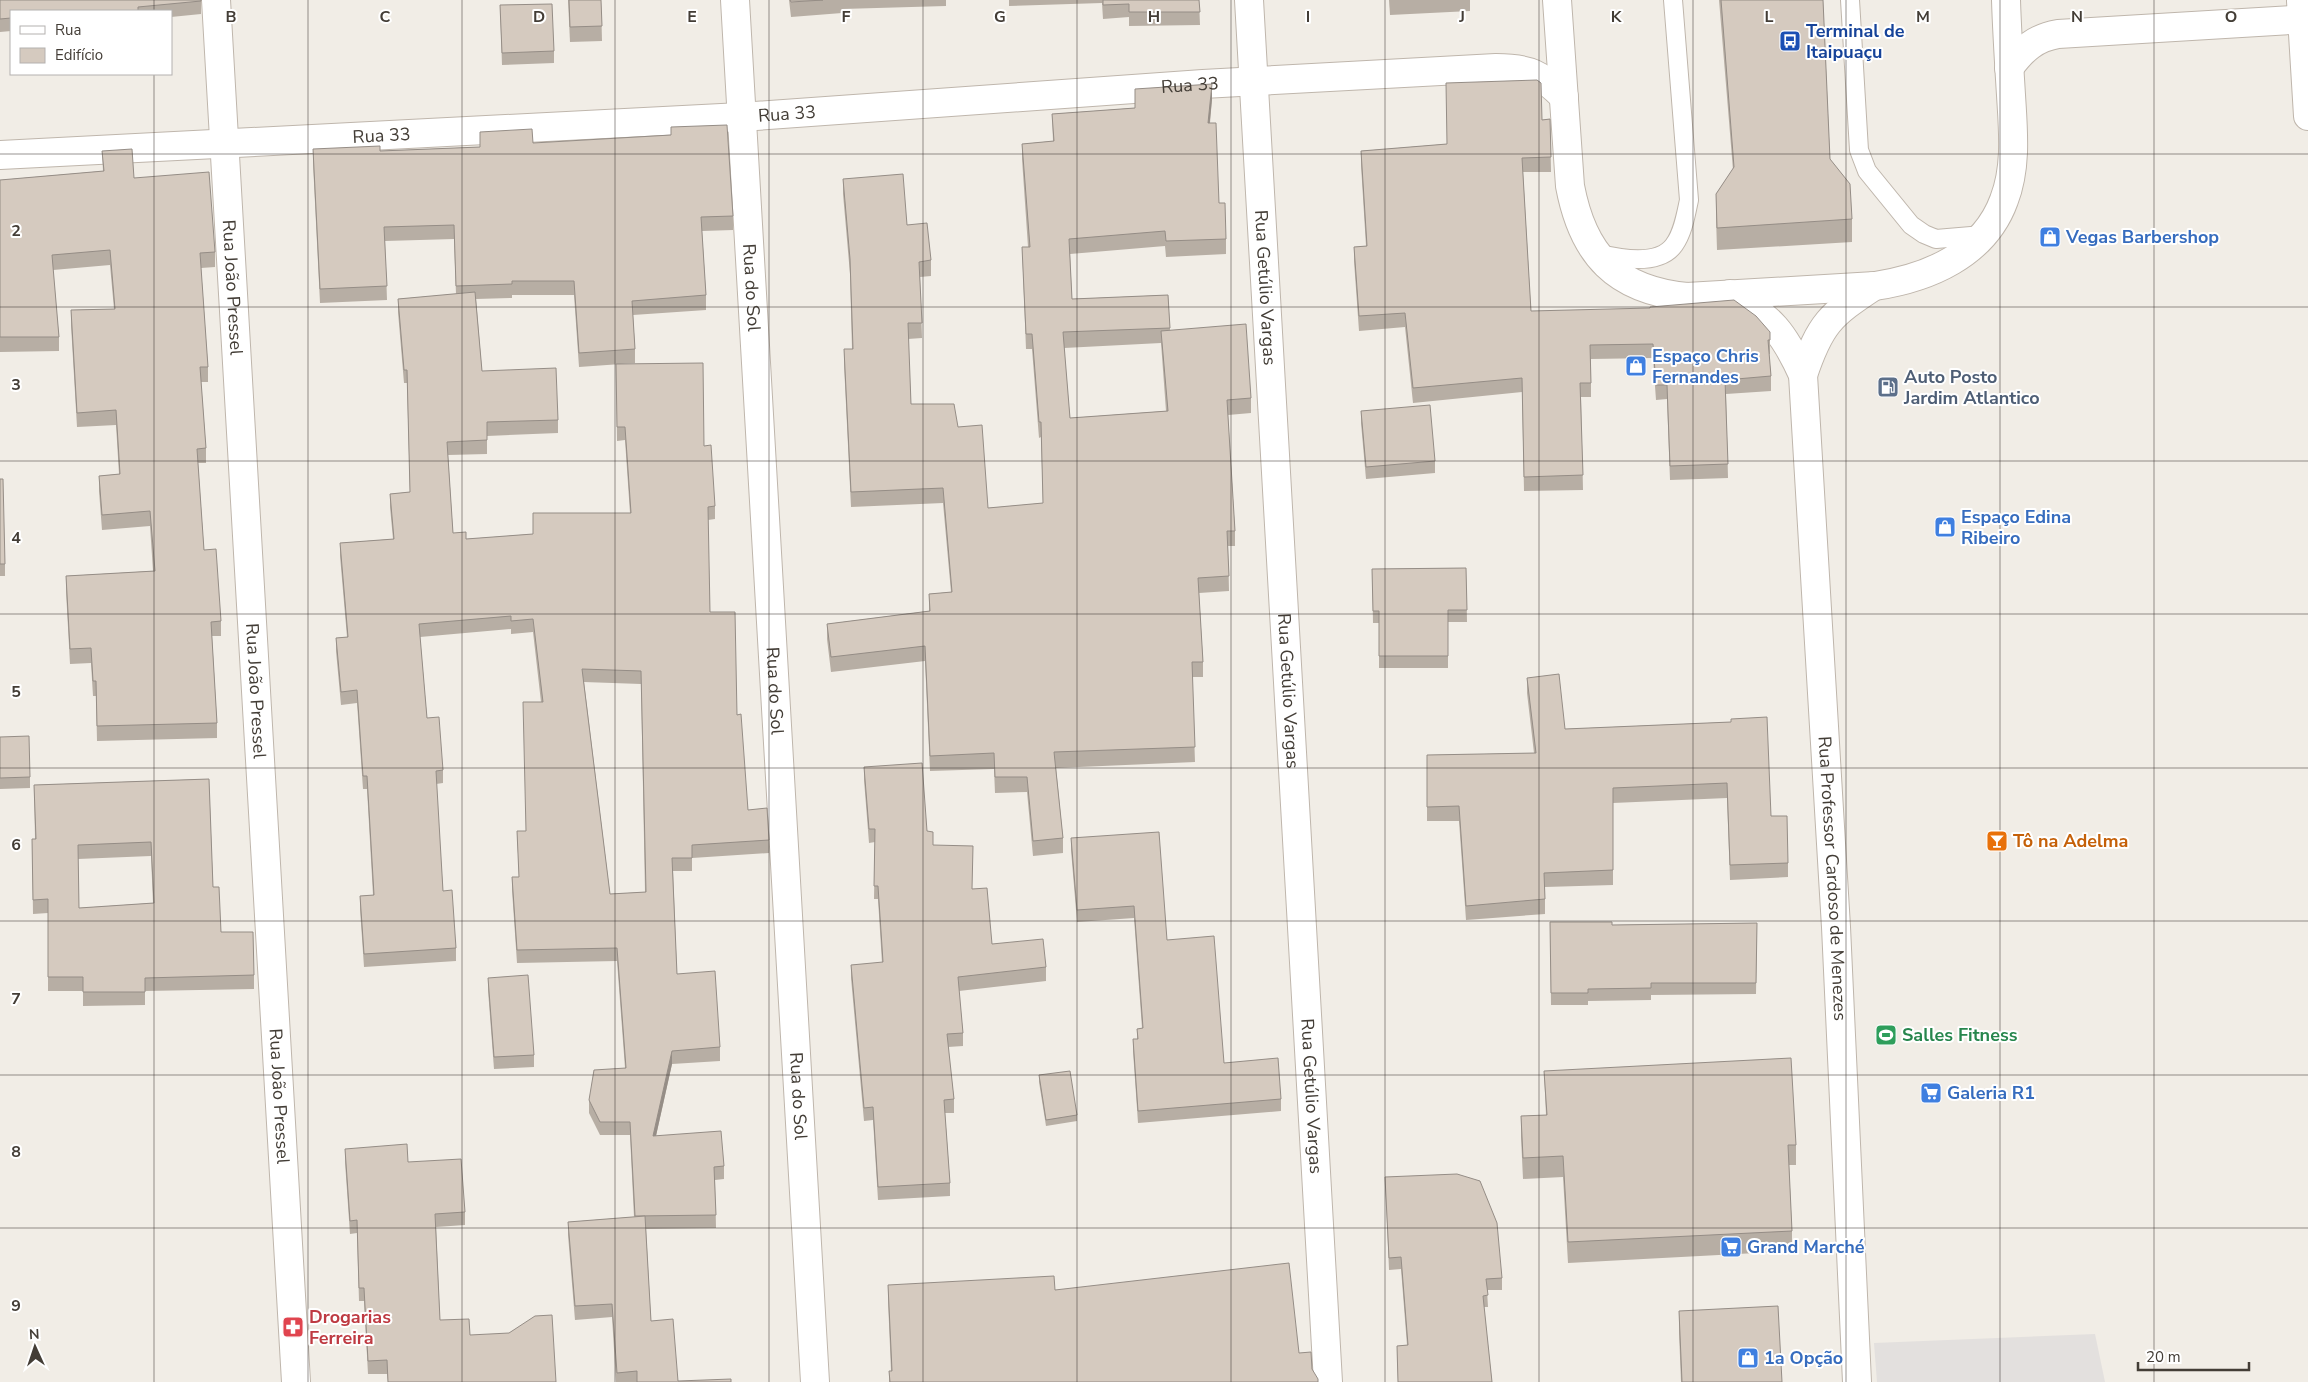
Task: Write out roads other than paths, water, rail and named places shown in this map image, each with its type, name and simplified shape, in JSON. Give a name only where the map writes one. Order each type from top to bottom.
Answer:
[{"type":"street","name":"Rua João Pressel","points":[[216,0],[296,1382]]},
{"type":"street","name":"Rua do Sol","points":[[735,0],[815,1382]]},
{"type":"street","name":"Rua Getúlio Vargas","points":[[1249,0],[1328,1382]]},
{"type":"street","points":[[1557,0],[1570,186],[1575,212],[1584,234],[1597,253],[1611,268],[1629,282],[1646,290],[1665,295],[1687,297],[1875,286],[1925,275],[1966,252],[1983,236],[2004,201],[2010,176],[2013,142],[2006,0]]},
{"type":"street","points":[[2009,68],[2020,52],[2029,44],[2044,36],[2303,13],[2308,116]]},
{"type":"street","name":"Rua 33","points":[[0,155],[225,145],[741,117],[1254,81],[1516,68],[1533,72],[1548,82],[1564,97]]},
{"type":"street","name":"Rua Professor Cardoso de Menezes","points":[[1803,375],[1813,345],[1827,322],[1845,305],[1875,286]]},
{"type":"street","name":"Rua Professor Cardoso de Menezes","points":[[1730,294],[1754,308],[1773,324],[1790,346],[1803,375],[1836,927],[1857,1382]]},
{"type":"lane","points":[[1597,253],[1620,259],[1640,260],[1658,256],[1674,246],[1686,217],[1689,200],[1673,0]]},
{"type":"lane","points":[[1850,0],[1858,150],[1866,171],[1911,225],[1924,234],[1936,238],[1983,236]]},
{"type":"place","name":"Terminal de Itaipuaçu","points":[[1790,41]]},
{"type":"place","name":"Vegas Barbershop","points":[[2050,237]]},
{"type":"place","name":"Espaço Chris Fernandes","points":[[1636,366]]},
{"type":"place","name":"Auto Posto Jardim Atlantico","points":[[1888,387]]},
{"type":"place","name":"Espaço Edina Ribeiro","points":[[1945,527]]},
{"type":"place","name":"Tô na Adelma","points":[[1997,841]]},
{"type":"place","name":"Salles Fitness","points":[[1886,1035]]},
{"type":"place","name":"Galeria R1","points":[[1931,1093]]},
{"type":"place","name":"Grand Marché","points":[[1731,1247]]},
{"type":"place","name":"Drogarias Ferreira","points":[[293,1327]]},
{"type":"place","name":"1a Opção","points":[[1748,1358]]}]
